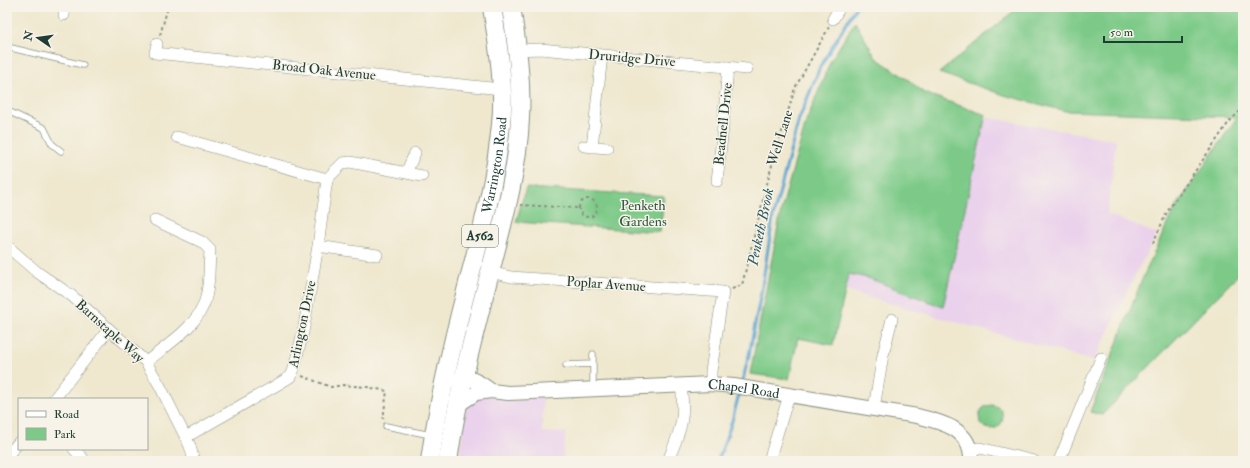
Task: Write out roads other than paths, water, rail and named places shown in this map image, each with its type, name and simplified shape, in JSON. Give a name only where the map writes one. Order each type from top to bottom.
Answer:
[{"type":"main road","name":"Warrington Road","points":[[430,461],[433,436],[442,392],[491,192],[502,123],[499,53],[492,7]]},
{"type":"main road","name":"Warrington Road","points":[[448,461],[464,378],[504,218],[516,158],[520,119],[520,88],[517,50],[511,7]]},
{"type":"street","points":[[833,19],[840,7]]},
{"type":"street","name":"Broad Oak Avenue","points":[[157,44],[155,53],[501,89]]},
{"type":"street","name":"Druridge Drive","points":[[517,50],[541,49],[747,69]]},
{"type":"street","points":[[602,55],[588,147],[607,148]]},
{"type":"street","name":"Beadnell Drive","points":[[717,181],[728,67]]},
{"type":"street","points":[[177,137],[327,179],[342,163],[350,162],[422,176]]},
{"type":"street","points":[[406,173],[415,153]]},
{"type":"street","name":"Arlington Drive","points":[[186,438],[276,386],[290,377],[293,372],[303,332],[318,246],[327,179]]},
{"type":"street","points":[[146,362],[181,335],[200,312],[206,298],[210,250],[202,242],[154,220]]},
{"type":"street","name":"Barnstaple Way","points":[[7,246],[37,272],[72,296],[146,362],[190,446],[194,461]]},
{"type":"street","points":[[318,246],[377,254]]},
{"type":"street","name":"Poplar Avenue","points":[[490,272],[511,277],[723,292],[711,371],[711,384]]},
{"type":"street","points":[[874,408],[883,354],[892,319]]},
{"type":"street","points":[[55,398],[109,329]]},
{"type":"street","points":[[1059,461],[1101,358]]},
{"type":"street","points":[[442,392],[450,383],[457,379],[464,378]]},
{"type":"street","name":"Chapel Road","points":[[464,378],[482,384],[491,391]]},
{"type":"street","name":"Chapel Road","points":[[458,405],[476,393],[491,391],[508,393],[711,384],[734,386],[874,408],[939,421],[951,426],[960,433],[965,439],[971,455]]},
{"type":"street","points":[[668,461],[683,419],[684,403],[681,386]]},
{"type":"street","points":[[769,461],[790,395]]},
{"type":"street","points":[[7,456],[18,443]]},
{"type":"street","points":[[971,455],[980,448],[1034,461]]},
{"type":"street","points":[[75,450],[85,461]]},
{"type":"lane","points":[[7,47],[83,65]]},
{"type":"lane","points":[[7,114],[10,112],[44,128],[52,144],[61,151]]},
{"type":"lane","points":[[593,354],[593,390]]},
{"type":"lane","points":[[566,365],[593,364]]},
{"type":"lane","points":[[386,426],[433,436]]},
{"type":"waterway","name":"Penketh Brook","points":[[742,383],[761,293],[773,217],[799,119],[820,67],[856,7]]},
{"type":"waterway","name":"Penketh Brook","points":[[718,461],[732,421],[740,390]]},
{"type":"park label","name":"Penketh Gardens","points":[[643,214]]}]
